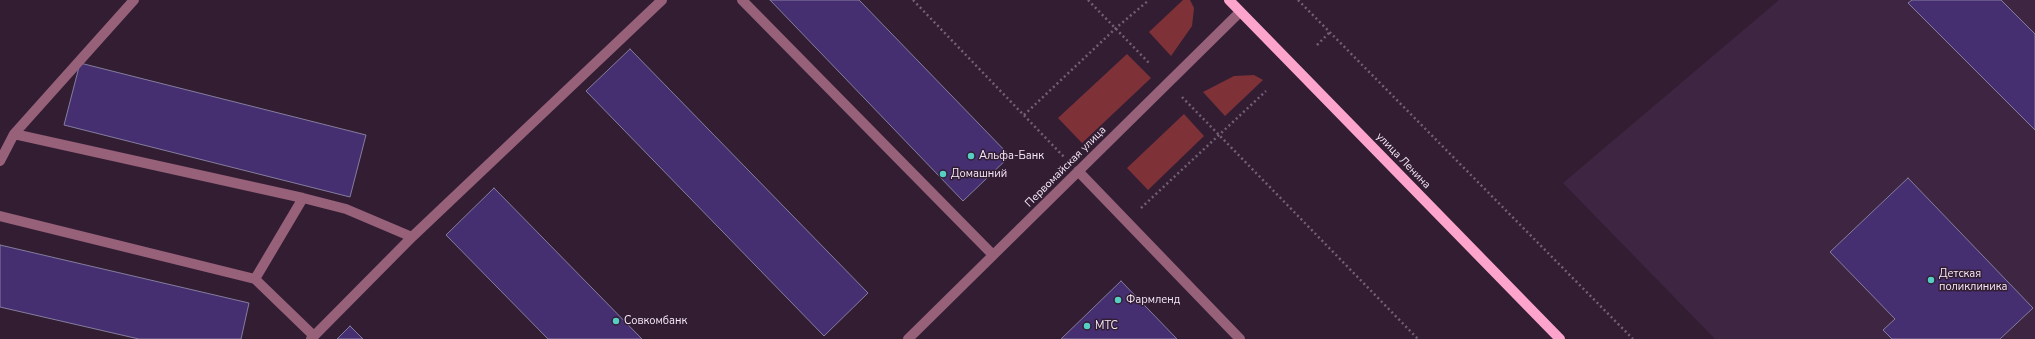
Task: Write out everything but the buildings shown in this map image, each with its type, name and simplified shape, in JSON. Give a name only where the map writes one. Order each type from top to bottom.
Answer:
[{"type":"main road","name":"улица Ленина","points":[[1229,0],[1560,339]]},
{"type":"street","points":[[0,161],[14,134],[134,0]]},
{"type":"street","points":[[0,216],[255,279],[312,337],[412,237],[662,0]]},
{"type":"street","points":[[742,0],[993,255]]},
{"type":"street","name":"Первомайская улица","points":[[908,339],[1240,12]]},
{"type":"street","points":[[14,134],[303,198],[346,209],[412,237]]},
{"type":"street","points":[[1078,172],[1240,339]]},
{"type":"street","points":[[255,279],[303,198]]},
{"type":"path","points":[[913,0],[1078,172]]},
{"type":"path","points":[[1088,0],[1150,63]]},
{"type":"path","points":[[1024,115],[1116,28],[1149,0]]},
{"type":"path","points":[[1298,0],[1633,339]]},
{"type":"path","points":[[1317,45],[1330,33]]},
{"type":"path","points":[[1126,222],[1266,91]]},
{"type":"path","points":[[1182,96],[1418,339]]},
{"type":"shaded area","points":[[1183,0],[1190,0],[1194,8],[1192,26],[1171,56],[1149,32]]},
{"type":"shaded area","points":[[1779,0],[2035,0],[2035,339],[1715,339],[1563,183]]},
{"type":"shaded area","points":[[1127,54],[1151,78],[1082,143],[1058,118]]},
{"type":"shaded area","points":[[1254,75],[1263,80],[1225,116],[1203,92],[1234,76]]},
{"type":"shaded area","points":[[1184,114],[1204,136],[1148,190],[1127,168]]},
{"type":"place","name":"Альфа-Банк","points":[[971,156]]},
{"type":"place","name":"Домашний","points":[[943,174]]},
{"type":"place","name":"Детская поликлиника","points":[[1931,280]]},
{"type":"place","name":"Фармленд","points":[[1118,300]]},
{"type":"place","name":"Совкомбанк","points":[[616,321]]},
{"type":"place","name":"МТС","points":[[1087,326]]}]
